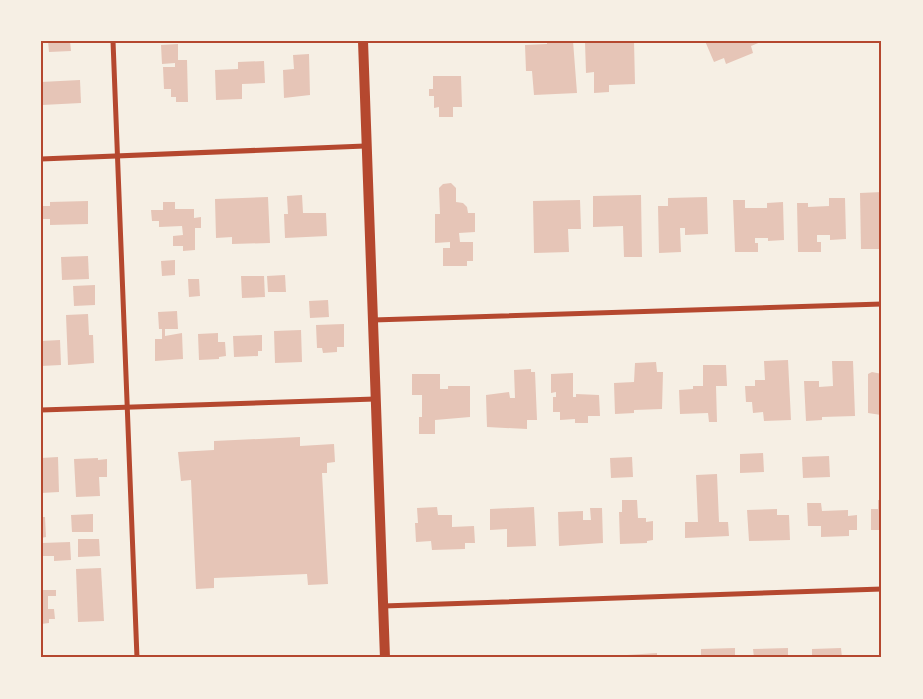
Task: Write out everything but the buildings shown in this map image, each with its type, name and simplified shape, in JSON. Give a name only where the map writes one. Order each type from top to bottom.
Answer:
[{"type":"main road","points":[[363,41],[365,146],[385,658]]},
{"type":"street","points":[[113,41],[137,658]]},
{"type":"street","points":[[41,159],[365,146]]},
{"type":"street","points":[[372,320],[882,304]]},
{"type":"street","points":[[41,410],[375,399]]},
{"type":"street","points":[[383,606],[882,589]]}]
